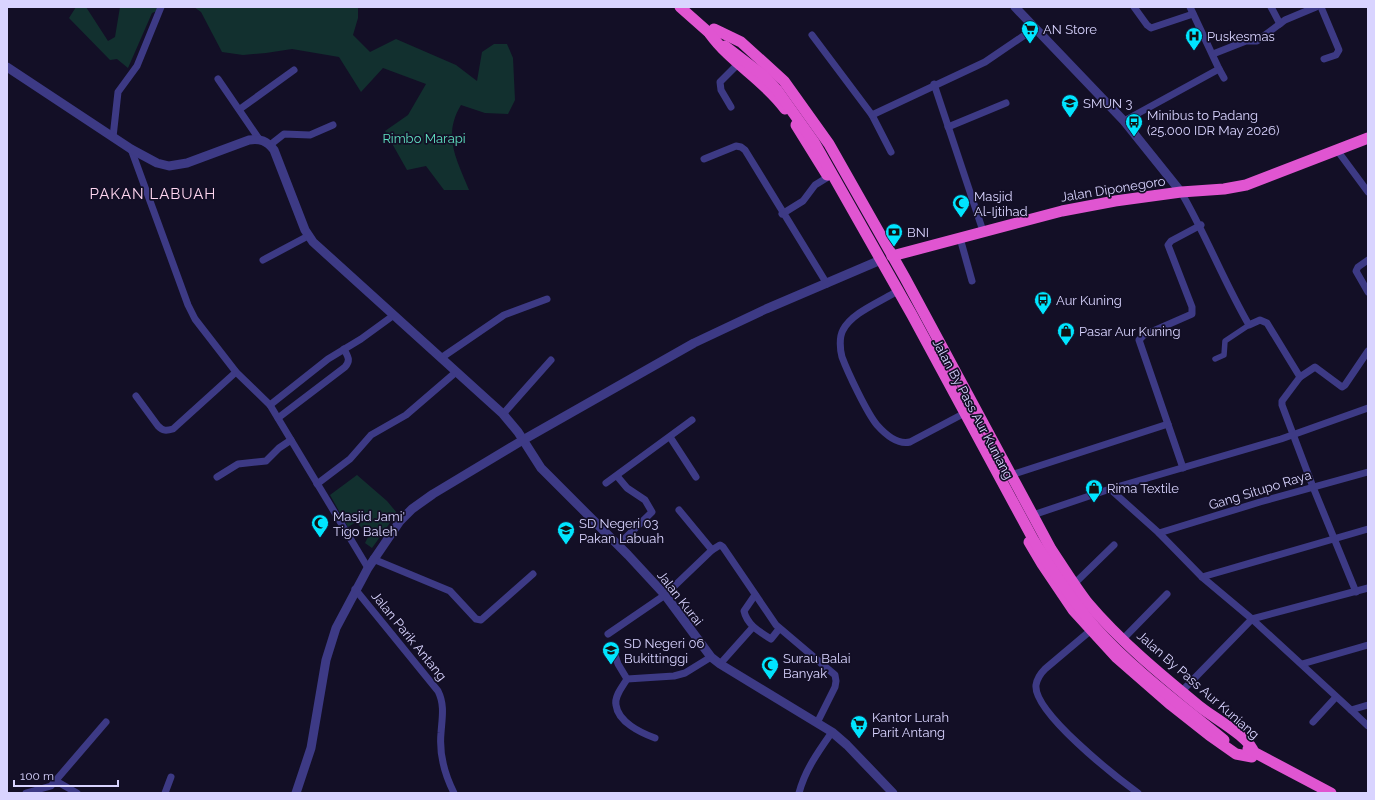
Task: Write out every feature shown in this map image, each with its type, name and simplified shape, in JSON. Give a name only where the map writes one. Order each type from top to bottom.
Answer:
[{"type":"highway","name":"Jalan By Pass Aur Kuniang","points":[[680,7],[767,72],[780,86],[819,139],[1038,536],[1066,583],[1099,623],[1126,651],[1225,737],[1316,793]]},
{"type":"highway","name":"Jalan By Pass Aur Kuniang","points":[[690,7],[712,31],[722,49],[764,85],[782,104],[828,177],[894,293],[1042,564],[1073,610],[1090,631],[1141,680],[1204,731],[1236,754],[1253,755],[1331,793]]},
{"type":"highway","name":"Jalan By Pass Aur Kuniang","points":[[712,31],[732,37],[753,51],[784,81],[795,94],[828,144],[892,256],[1032,515],[1074,584],[1097,613],[1122,639],[1182,691],[1253,748],[1253,755]]},
{"type":"highway","name":"Jalan Diponegoro","points":[[892,256],[1062,210],[1181,192],[1224,189],[1246,185],[1368,138]]},
{"type":"highway","points":[[924,348],[937,341]]},
{"type":"street","points":[[113,137],[118,92],[137,66],[161,7]]},
{"type":"street","points":[[1015,7],[1124,121],[1181,192],[1201,225],[1236,303],[1249,325]]},
{"type":"street","points":[[1134,7],[1147,25],[1151,28],[1192,10],[1224,78]]},
{"type":"street","points":[[1270,7],[1280,24]]},
{"type":"street","points":[[1213,54],[1246,41],[1257,41],[1280,24],[1316,7]]},
{"type":"street","points":[[1321,7],[1339,50],[1336,55],[1324,59]]},
{"type":"street","points":[[872,115],[934,84],[985,62],[1035,28]]},
{"type":"street","points":[[812,35],[872,115],[891,152]]},
{"type":"street","points":[[731,107],[721,90],[720,82],[739,63]]},
{"type":"street","points":[[7,67],[131,149],[157,163],[176,166],[249,140],[259,139]]},
{"type":"street","points":[[1124,121],[1219,69]]},
{"type":"street","points":[[240,109],[294,70]]},
{"type":"street","points":[[218,79],[240,109],[259,139],[270,145],[274,150],[308,236],[263,260]]},
{"type":"street","points":[[934,84],[983,231]]},
{"type":"street","points":[[948,127],[1006,103]]},
{"type":"street","points":[[270,145],[284,134],[310,136],[333,125]]},
{"type":"street","points":[[704,159],[736,146],[741,147],[748,155],[782,214],[826,284]]},
{"type":"street","points":[[131,149],[188,305],[195,319],[236,372],[270,406],[368,568]]},
{"type":"street","points":[[1337,150],[1368,192]]},
{"type":"street","points":[[782,214],[803,201],[815,185],[828,177]]},
{"type":"street","points":[[1183,468],[1139,340],[1144,335],[1192,314],[1192,307],[1168,245],[1171,241],[1201,225]]},
{"type":"street","name":"Jalan Kurai","points":[[308,236],[320,249],[503,414],[523,440],[541,468],[618,545],[665,595],[711,657],[720,664],[832,732],[847,745],[893,793]]},
{"type":"street","points":[[960,238],[972,281]]},
{"type":"street","points":[[1368,260],[1358,267],[1356,271],[1368,292]]},
{"type":"street","points":[[296,793],[311,748],[326,660],[331,642],[355,589],[373,559],[400,521],[422,500],[523,440],[714,332],[876,262]]},
{"type":"street","points":[[894,293],[847,323],[842,332],[840,343],[842,356],[871,416],[882,430],[898,442],[904,443],[910,442],[961,414]]},
{"type":"street","points":[[441,358],[504,315],[546,299]]},
{"type":"street","points":[[270,406],[328,359],[362,339],[394,315]]},
{"type":"street","points":[[1215,360],[1224,355],[1225,341],[1249,325],[1260,320],[1267,323],[1300,377]]},
{"type":"street","points":[[278,418],[348,363],[349,358],[344,349]]},
{"type":"street","points":[[1356,592],[1292,435],[1282,401],[1300,377],[1314,367],[1342,387],[1345,385],[1368,351]]},
{"type":"street","points":[[503,414],[551,360]]},
{"type":"street","points":[[136,396],[158,426],[162,430],[167,431],[172,429],[236,372]]},
{"type":"street","points":[[317,484],[350,460],[371,435],[406,415],[456,372]]},
{"type":"street","points":[[1032,515],[1292,435],[1368,408]]},
{"type":"street","points":[[606,483],[692,420]]},
{"type":"street","points":[[1011,475],[1168,424]]},
{"type":"street","points":[[670,437],[696,477]]},
{"type":"street","points":[[217,478],[238,464],[266,461],[279,448],[291,440]]},
{"type":"street","name":"Gang Situpo Raya","points":[[1159,533],[1368,472]]},
{"type":"street","points":[[617,476],[627,488],[645,500],[652,512],[618,545]]},
{"type":"street","points":[[1110,490],[1159,533],[1202,577],[1252,619],[1368,726]]},
{"type":"street","points":[[679,510],[712,550]]},
{"type":"street","points":[[1202,577],[1368,529]]},
{"type":"street","points":[[608,634],[665,595],[712,550],[720,545],[724,547],[779,629],[831,670],[835,675],[835,686],[817,723]]},
{"type":"street","points":[[1074,584],[1114,545]]},
{"type":"street","points":[[373,559],[450,591],[476,619],[481,620],[533,574]]},
{"type":"street","points":[[1182,691],[1252,619],[1368,588]]},
{"type":"street","name":"Jalan Parik Antang","points":[[355,589],[438,690],[443,706],[441,751],[444,769],[454,793]]},
{"type":"street","points":[[1122,639],[1167,594]]},
{"type":"street","points":[[755,595],[744,611],[745,616],[753,627],[771,640],[779,629]]},
{"type":"street","points":[[720,664],[753,627]]},
{"type":"street","points":[[1090,631],[1045,669],[1039,676],[1036,685],[1038,695],[1044,707],[1074,740],[1138,793]]},
{"type":"street","points":[[1302,664],[1368,645]]},
{"type":"street","points":[[613,649],[618,664],[628,680]]},
{"type":"street","points":[[628,680],[679,674],[711,657]]},
{"type":"street","points":[[628,680],[618,696],[615,705],[620,714],[632,727],[642,734],[655,738]]},
{"type":"street","points":[[1313,722],[1336,697]]},
{"type":"street","points":[[1351,710],[1368,705]]},
{"type":"street","points":[[26,793],[37,792],[45,789],[56,781],[106,722]]},
{"type":"street","points":[[799,793],[803,778],[811,763],[832,732]]},
{"type":"street","points":[[165,793],[171,777]]},
{"type":"street","points":[[56,781],[77,793]]},
{"type":"green space","points":[[76,7],[86,7],[108,41],[115,37],[120,7],[168,7],[152,13],[128,68],[117,59],[110,60],[69,18]]},
{"type":"green space","name":"Rimbo Marapi","points":[[194,7],[358,7],[358,18],[353,35],[370,52],[396,39],[456,65],[477,81],[482,52],[494,44],[507,44],[513,58],[515,100],[508,114],[485,113],[461,105],[455,116],[452,138],[456,158],[469,190],[444,190],[426,166],[407,170],[385,131],[408,115],[426,84],[383,68],[361,92],[339,57],[292,49],[243,55],[222,52],[201,12]]},
{"type":"green space","points":[[357,475],[387,501],[397,513],[372,548],[365,543],[369,535],[356,522],[348,527],[330,495]]},
{"type":"place","name":"AN Store","points":[[1030,44]]},
{"type":"place","name":"Puskesmas","points":[[1194,51]]},
{"type":"place","name":"SMUN 3","points":[[1070,118]]},
{"type":"place","name":"Minibus to Padang (25.000 IDR May 2026)","points":[[1134,137]]},
{"type":"place","name":"Masjid Al-Ijtihad","points":[[961,218]]},
{"type":"place","name":"BNI","points":[[894,247]]},
{"type":"place","name":"Aur Kuning","points":[[1043,315]]},
{"type":"place","name":"Pasar Aur Kuning","points":[[1066,346]]},
{"type":"place","name":"Rima Textile","points":[[1094,503]]},
{"type":"place","name":"Masjid Jami' Tigo Baleh","points":[[320,538]]},
{"type":"place","name":"SD Negeri 03 Pakan Labuah","points":[[566,545]]},
{"type":"place","name":"SD Negeri 06 Bukittinggi","points":[[611,665]]},
{"type":"place","name":"Surau Balai Banyak","points":[[770,680]]},
{"type":"place","name":"Kantor Lurah Parit Antang","points":[[859,739]]},
{"type":"district","name":"PAKAN LABUAH","points":[[153,194]]}]
